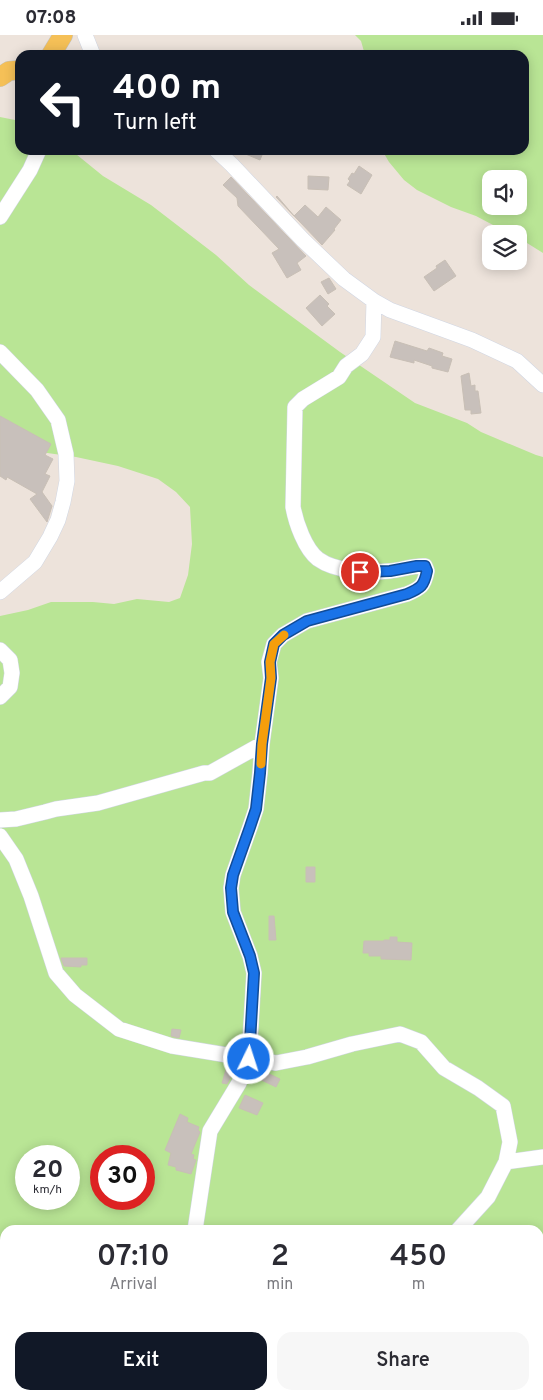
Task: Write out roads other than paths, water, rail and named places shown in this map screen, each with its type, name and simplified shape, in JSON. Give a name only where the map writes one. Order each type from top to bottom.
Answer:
[{"type":"main road","points":[[54,50],[63,35]]},
{"type":"main road","points":[[0,77],[10,71],[15,70]]},
{"type":"street","points":[[80,50],[85,35]]},
{"type":"street","points":[[85,35],[91,50]]},
{"type":"street","points":[[0,217],[37,155]]},
{"type":"street","points":[[221,155],[302,240],[344,279],[374,301],[390,310],[472,340],[517,361],[543,385]]},
{"type":"street","points":[[196,1225],[210,1131],[239,1083],[249,1059],[254,973],[250,956],[233,912],[231,888],[233,875],[256,809],[271,678],[270,662],[274,644],[283,635],[307,621],[407,594],[420,588],[425,581],[427,571],[425,566],[417,566],[390,571],[360,572],[329,564],[317,558],[308,546],[296,523],[293,507],[295,407],[303,399],[339,377],[346,366],[362,354],[373,337],[374,301]]},
{"type":"street","points":[[0,352],[37,390],[58,420],[66,454],[67,481],[64,502],[58,520],[35,562],[0,592]]},
{"type":"street","points":[[0,650],[10,660],[12,673],[10,687],[0,697]]},
{"type":"street","points":[[0,820],[16,819],[56,809],[98,803],[204,773],[210,773],[262,744]]},
{"type":"street","points":[[0,836],[16,859],[56,973],[75,995],[119,1029],[172,1046],[276,1063],[400,1033],[421,1042],[444,1068],[478,1088],[503,1106],[510,1143],[506,1161],[488,1197],[463,1225]]},
{"type":"street","points":[[506,1161],[543,1157]]}]
